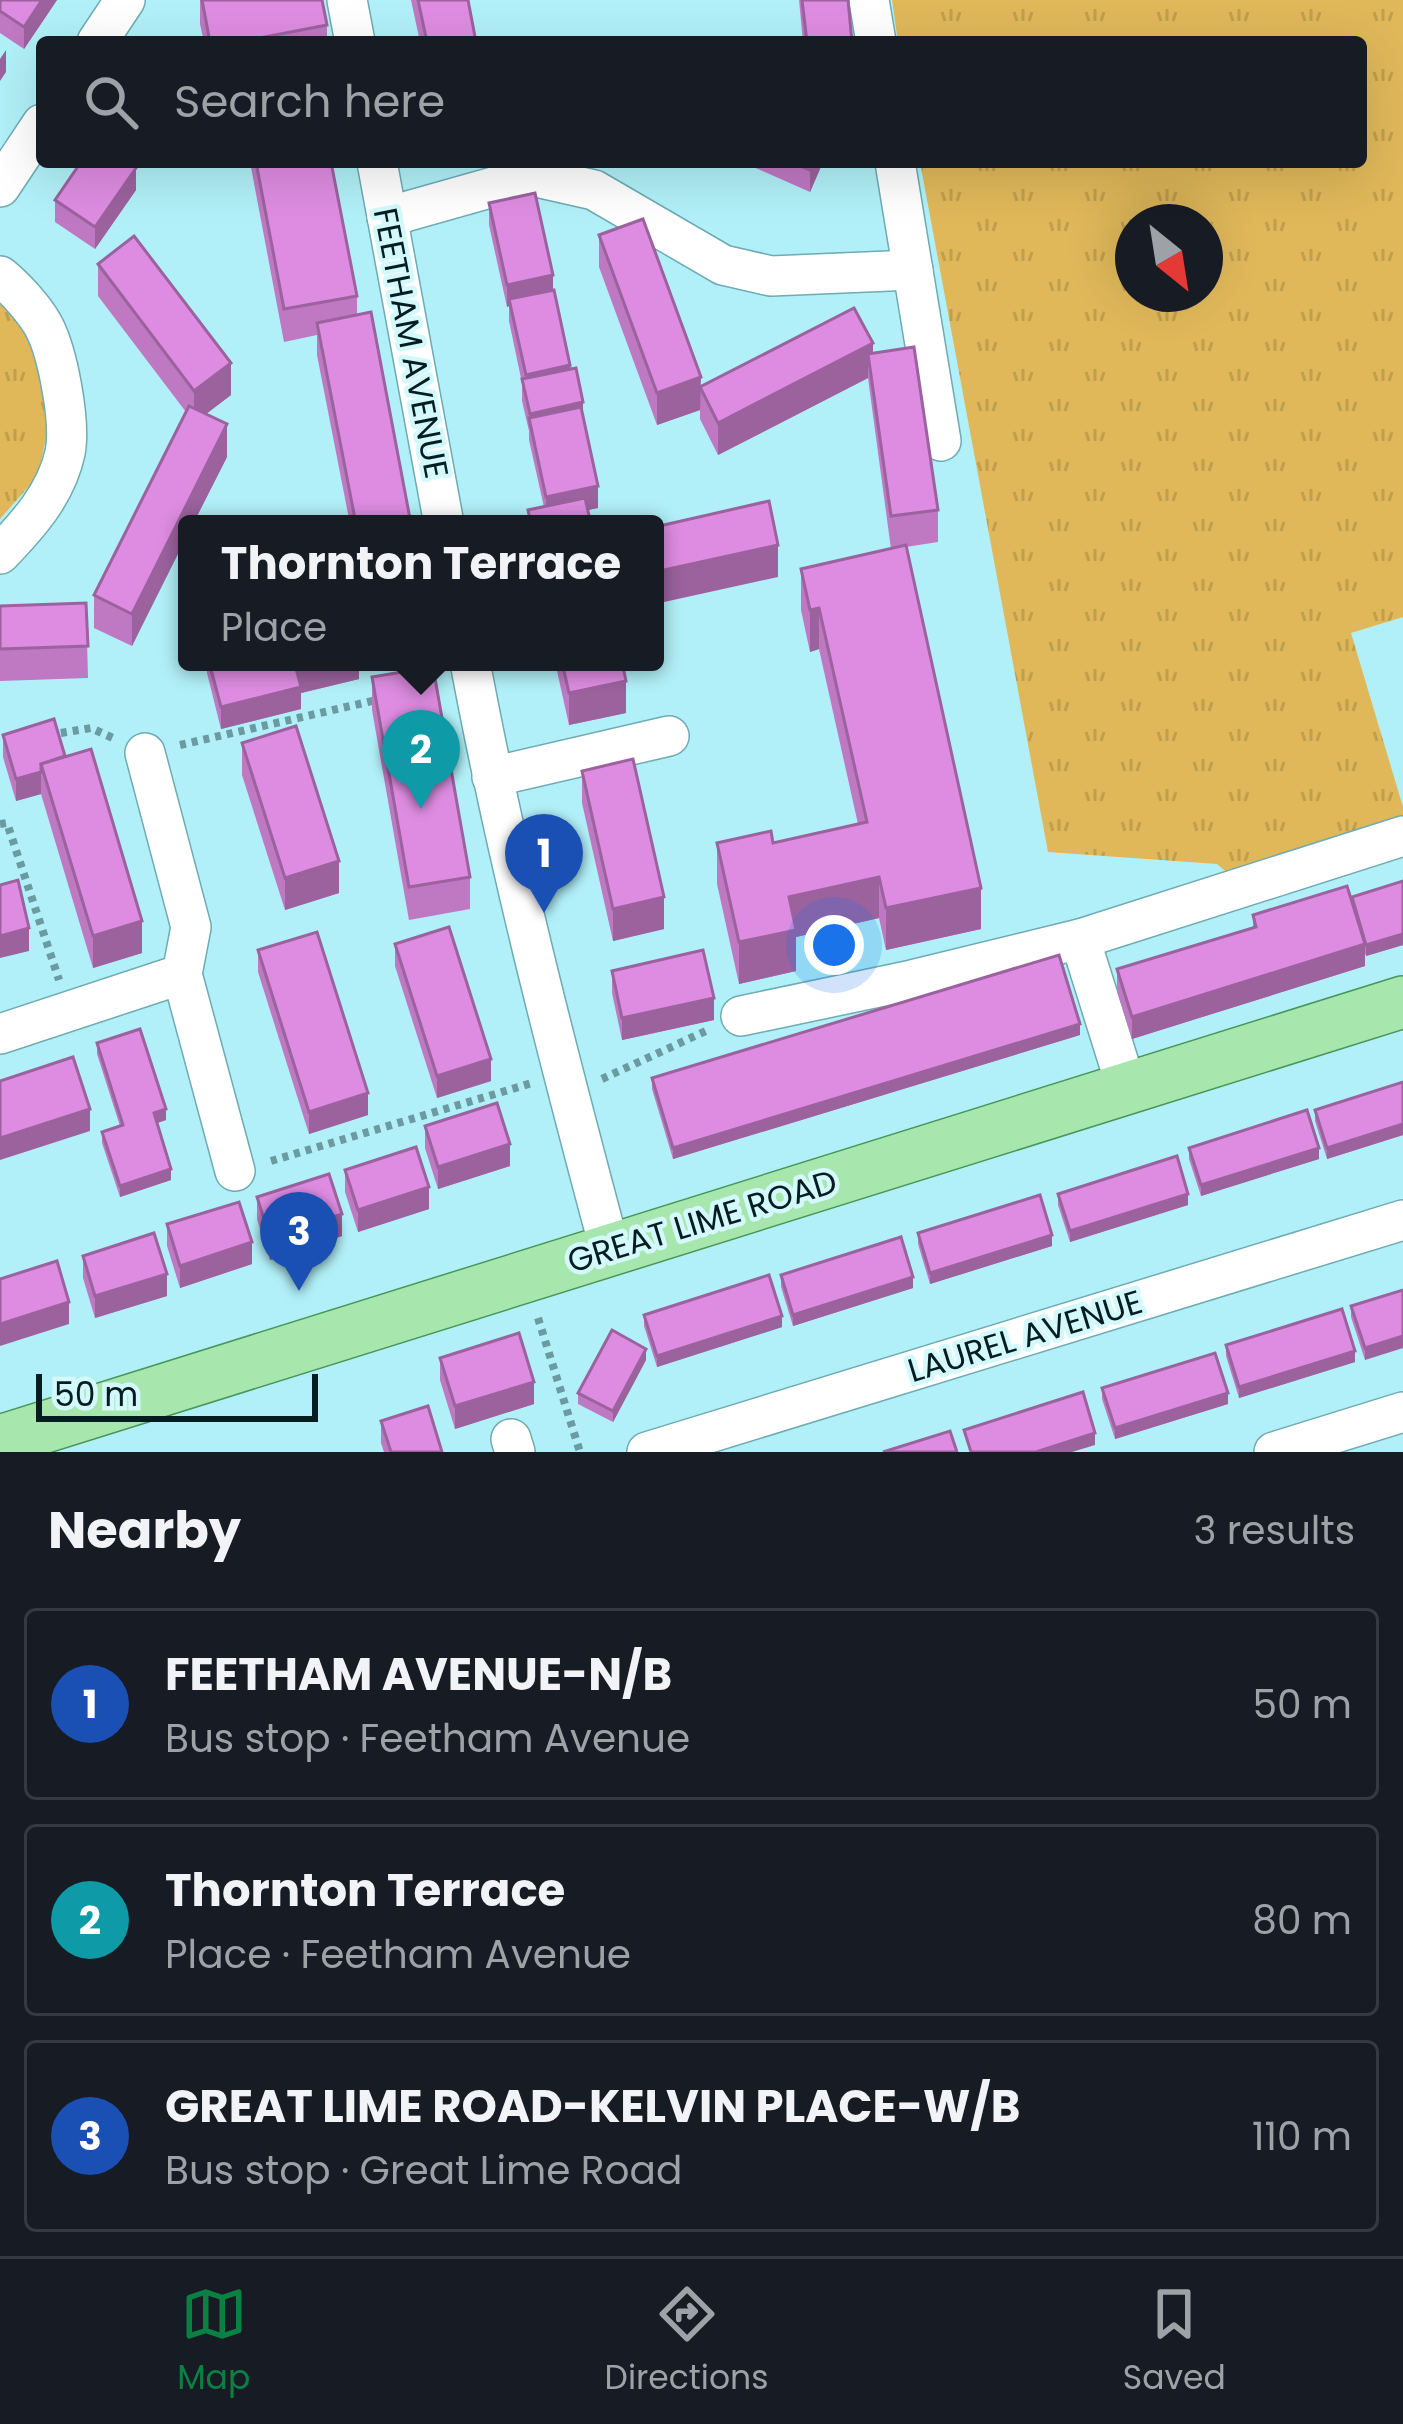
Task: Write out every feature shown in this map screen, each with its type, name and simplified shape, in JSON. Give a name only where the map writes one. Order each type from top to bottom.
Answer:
[{"type":"main road","name":"GREAT LIME ROAD","points":[[0,1441],[1403,1002]]},
{"type":"street","points":[[101,36],[125,0]]},
{"type":"street","points":[[347,0],[354,36]]},
{"type":"street","points":[[869,0],[875,36]]},
{"type":"street","points":[[0,187],[36,133]]},
{"type":"street","name":"FEETHAM AVENUE","points":[[378,168],[442,515]]},
{"type":"street","points":[[897,168],[941,442]]},
{"type":"street","points":[[387,217],[532,176],[594,190],[723,266],[771,276],[913,270]]},
{"type":"street","points":[[0,276],[44,326],[62,390],[66,450],[50,493],[26,528],[0,554]]},
{"type":"street","points":[[472,671],[492,777],[610,1250]]},
{"type":"street","points":[[492,777],[669,736]]},
{"type":"street","points":[[145,753],[191,927],[182,974],[235,1171]]},
{"type":"street","points":[[740,1016],[1080,939],[1403,836]]},
{"type":"street","points":[[1080,939],[1127,1089]]},
{"type":"street","points":[[0,1034],[182,974]]},
{"type":"street","name":"LAUREL AVENUE","points":[[647,1452],[1403,1220]]},
{"type":"street","points":[[1274,1452],[1403,1412]]},
{"type":"path","points":[[45,735],[91,728],[145,753],[386,698]]},
{"type":"path","points":[[0,824],[7,823],[70,1013]]},
{"type":"path","points":[[235,1171],[566,1084],[740,1016]]},
{"type":"path","points":[[525,1277],[580,1452]]},
{"type":"green space","points":[[892,0],[1403,0],[1403,617],[1351,633],[1403,807],[1403,824],[1230,875],[1217,864],[1048,852],[921,168],[1367,168],[1367,36],[897,36]]},
{"type":"green space","points":[[0,302],[29,330],[54,400],[38,476],[0,519]]},
{"type":"building","points":[[0,0],[42,0],[24,27],[0,11]]},
{"type":"building","points":[[202,0],[322,0],[327,25],[269,36],[209,36]]},
{"type":"building","points":[[418,0],[468,0],[475,36],[426,36]]},
{"type":"building","points":[[802,0],[848,0],[851,36],[806,36]]},
{"type":"building","points":[[77,168],[136,168],[95,227],[55,200]]},
{"type":"building","points":[[257,168],[332,168],[357,296],[284,309]]},
{"type":"building","points":[[535,193],[553,275],[507,285],[489,203]]},
{"type":"building","points":[[643,219],[701,377],[657,393],[599,235]]},
{"type":"building","points":[[134,236],[231,363],[194,391],[98,264]]},
{"type":"building","points":[[554,290],[570,365],[526,375],[509,299]]},
{"type":"building","points":[[854,308],[873,343],[718,423],[700,387]]},
{"type":"building","points":[[371,312],[409,515],[354,515],[317,323]]},
{"type":"building","points":[[914,347],[938,510],[891,516],[868,354]]},
{"type":"building","points":[[576,368],[583,402],[530,414],[522,379]]},
{"type":"building","points":[[189,406],[227,424],[132,614],[94,595]]},
{"type":"building","points":[[581,407],[598,486],[546,497],[529,418]]},
{"type":"building","points":[[585,498],[589,515],[529,515],[528,510]]},
{"type":"building","points":[[769,501],[778,545],[664,570],[664,525]]},
{"type":"building","points":[[906,545],[981,888],[886,908],[879,877],[789,897],[796,930],[739,942],[717,843],[771,831],[773,843],[867,822],[819,608],[810,610],[801,569]]},
{"type":"building","points":[[86,603],[88,646],[0,649],[0,606]]},
{"type":"building","points":[[211,671],[301,671],[297,672],[301,687],[221,707]]},
{"type":"building","points":[[434,671],[470,877],[409,887],[372,677]]},
{"type":"building","points":[[564,671],[624,671],[626,681],[569,693]]},
{"type":"building","points":[[54,719],[65,756],[41,764],[41,772],[16,779],[3,735]]},
{"type":"building","points":[[296,726],[339,861],[285,878],[242,743]]},
{"type":"building","points":[[91,749],[142,921],[93,936],[41,764]]},
{"type":"building","points":[[633,759],[664,897],[613,909],[582,771]]},
{"type":"building","points":[[18,880],[29,928],[0,936],[0,885]]},
{"type":"building","points":[[1403,881],[1403,934],[1366,945],[1352,897]]},
{"type":"building","points":[[1347,886],[1365,944],[1132,1017],[1117,969],[1256,927],[1253,915]]},
{"type":"building","points":[[449,927],[491,1059],[437,1076],[395,944]]},
{"type":"building","points":[[317,932],[368,1093],[309,1112],[258,950]]},
{"type":"building","points":[[703,950],[714,998],[622,1018],[612,971]]},
{"type":"building","points":[[1059,955],[1080,1024],[673,1148],[652,1078]]},
{"type":"building","points":[[140,1029],[166,1109],[154,1113],[171,1169],[120,1186],[102,1132],[123,1125],[97,1043]]},
{"type":"building","points":[[73,1057],[90,1109],[0,1138],[0,1081]]},
{"type":"building","points":[[1403,1082],[1403,1124],[1327,1148],[1315,1110]]},
{"type":"building","points":[[497,1103],[510,1144],[438,1167],[425,1126]]},
{"type":"building","points":[[1307,1110],[1319,1148],[1201,1185],[1189,1148]]},
{"type":"building","points":[[416,1147],[429,1187],[358,1210],[345,1170]]},
{"type":"building","points":[[1177,1156],[1188,1194],[1070,1231],[1058,1194]]},
{"type":"building","points":[[329,1174],[342,1214],[270,1238],[257,1197]]},
{"type":"building","points":[[1040,1195],[1052,1235],[930,1273],[918,1233]]},
{"type":"building","points":[[239,1202],[252,1242],[180,1266],[167,1224]]},
{"type":"building","points":[[154,1233],[167,1274],[95,1296],[83,1256]]},
{"type":"building","points":[[901,1237],[913,1277],[793,1315],[781,1275]]},
{"type":"building","points":[[57,1261],[69,1302],[0,1324],[0,1279]]},
{"type":"building","points":[[769,1275],[782,1316],[657,1356],[644,1315]]},
{"type":"building","points":[[1403,1290],[1403,1336],[1365,1348],[1351,1306]]},
{"type":"building","points":[[1342,1309],[1355,1351],[1239,1387],[1226,1345]]},
{"type":"building","points":[[612,1330],[646,1349],[613,1411],[578,1393]]},
{"type":"building","points":[[519,1333],[534,1382],[455,1406],[440,1358]]},
{"type":"building","points":[[1215,1353],[1228,1393],[1115,1428],[1102,1388]]},
{"type":"building","points":[[1083,1392],[1095,1433],[1036,1452],[971,1452],[964,1430]]},
{"type":"building","points":[[428,1406],[442,1452],[391,1452],[381,1421]]},
{"type":"building","points":[[950,1431],[957,1452],[883,1452]]},
{"type":"place","name":"Thornton Terrace","points":[[421,809]]},
{"type":"place","name":"FEETHAM AVENUE-N/B","points":[[544,913]]},
{"type":"place","name":"GREAT LIME ROAD-KELVIN PLACE-W/B","points":[[299,1291]]}]
